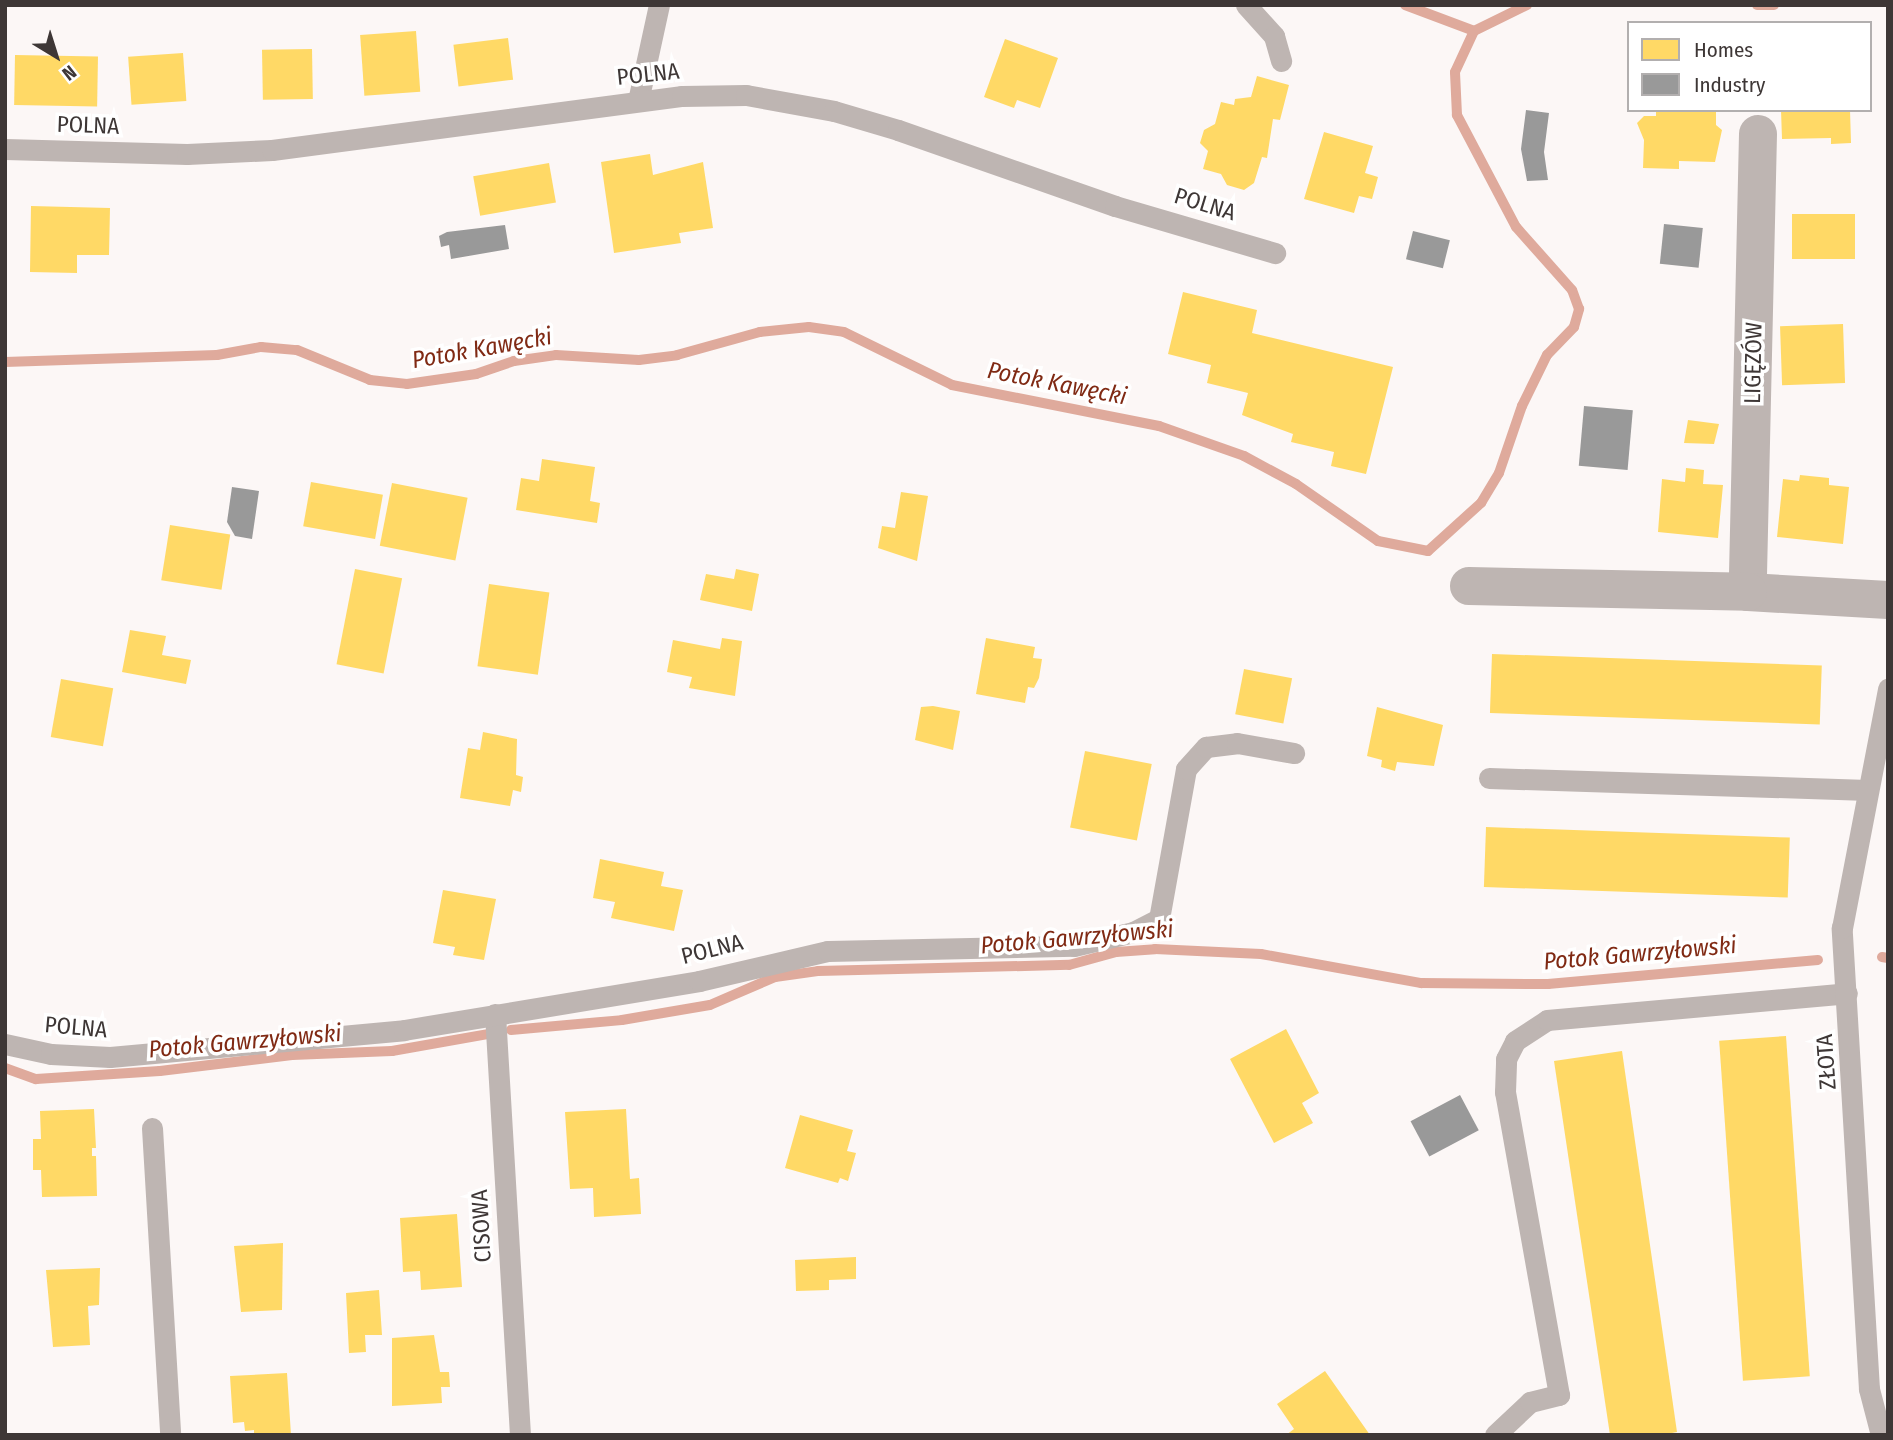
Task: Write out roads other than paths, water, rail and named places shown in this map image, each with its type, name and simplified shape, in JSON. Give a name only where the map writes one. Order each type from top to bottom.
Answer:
[{"type":"street","name":"LIGĘZÓW","points":[[1748,592],[1758,134]]},
{"type":"street","points":[[1469,586],[1748,592],[1888,600]]},
{"type":"lane","points":[[638,101],[659,5]]},
{"type":"lane","points":[[1246,5],[1274,36],[1281,61]]},
{"type":"lane","name":"POLNA","points":[[5,149],[102,153],[272,150],[638,101],[746,95],[834,111],[976,155],[1115,206],[1275,253]]},
{"type":"lane","name":"ZŁOTA","points":[[1881,1435],[1869,1389],[1842,928],[1888,688]]},
{"type":"lane","name":"POLNA","points":[[5,1044],[51,1054],[110,1057],[404,1030],[699,981],[776,959],[828,951],[1073,946],[1133,932],[1159,919],[1186,769],[1206,747],[1237,743],[1294,753]]},
{"type":"lane","points":[[1489,778],[1868,790]]},
{"type":"lane","points":[[1495,1435],[1530,1402],[1559,1395],[1505,1092],[1506,1059],[1515,1041],[1547,1020],[1847,993]]},
{"type":"lane","name":"CISOWA","points":[[495,1014],[520,1435]]},
{"type":"lane","points":[[152,1128],[170,1435]]},
{"type":"waterway","points":[[1405,5],[1474,31]]},
{"type":"waterway","name":"Potok Kawęcki","points":[[5,362],[217,355],[261,347],[297,350],[370,380],[407,384],[476,374],[514,361],[556,355],[639,360],[677,355],[760,332],[809,327],[844,332],[952,385],[1159,426],[1244,456],[1296,484],[1378,541],[1428,551],[1481,503],[1499,473],[1522,406],[1547,355],[1574,327],[1579,309],[1572,290],[1516,227],[1457,115],[1455,72],[1474,31],[1527,5]]},
{"type":"waterway","name":"Potok Kawęcki","points":[[1757,5],[1774,5]]},
{"type":"waterway","name":"Potok Gawrzyłowski","points":[[511,1030],[622,1020],[710,1005],[775,977],[818,971],[1069,965],[1116,952],[1155,949],[1261,954],[1421,983],[1548,984],[1818,960]]},
{"type":"waterway","name":"Potok Gawrzyłowski","points":[[1882,957],[1888,958]]},
{"type":"waterway","name":"Potok Gawrzyłowski","points":[[5,1068],[36,1079],[160,1071],[292,1055],[392,1051],[488,1034]]}]
